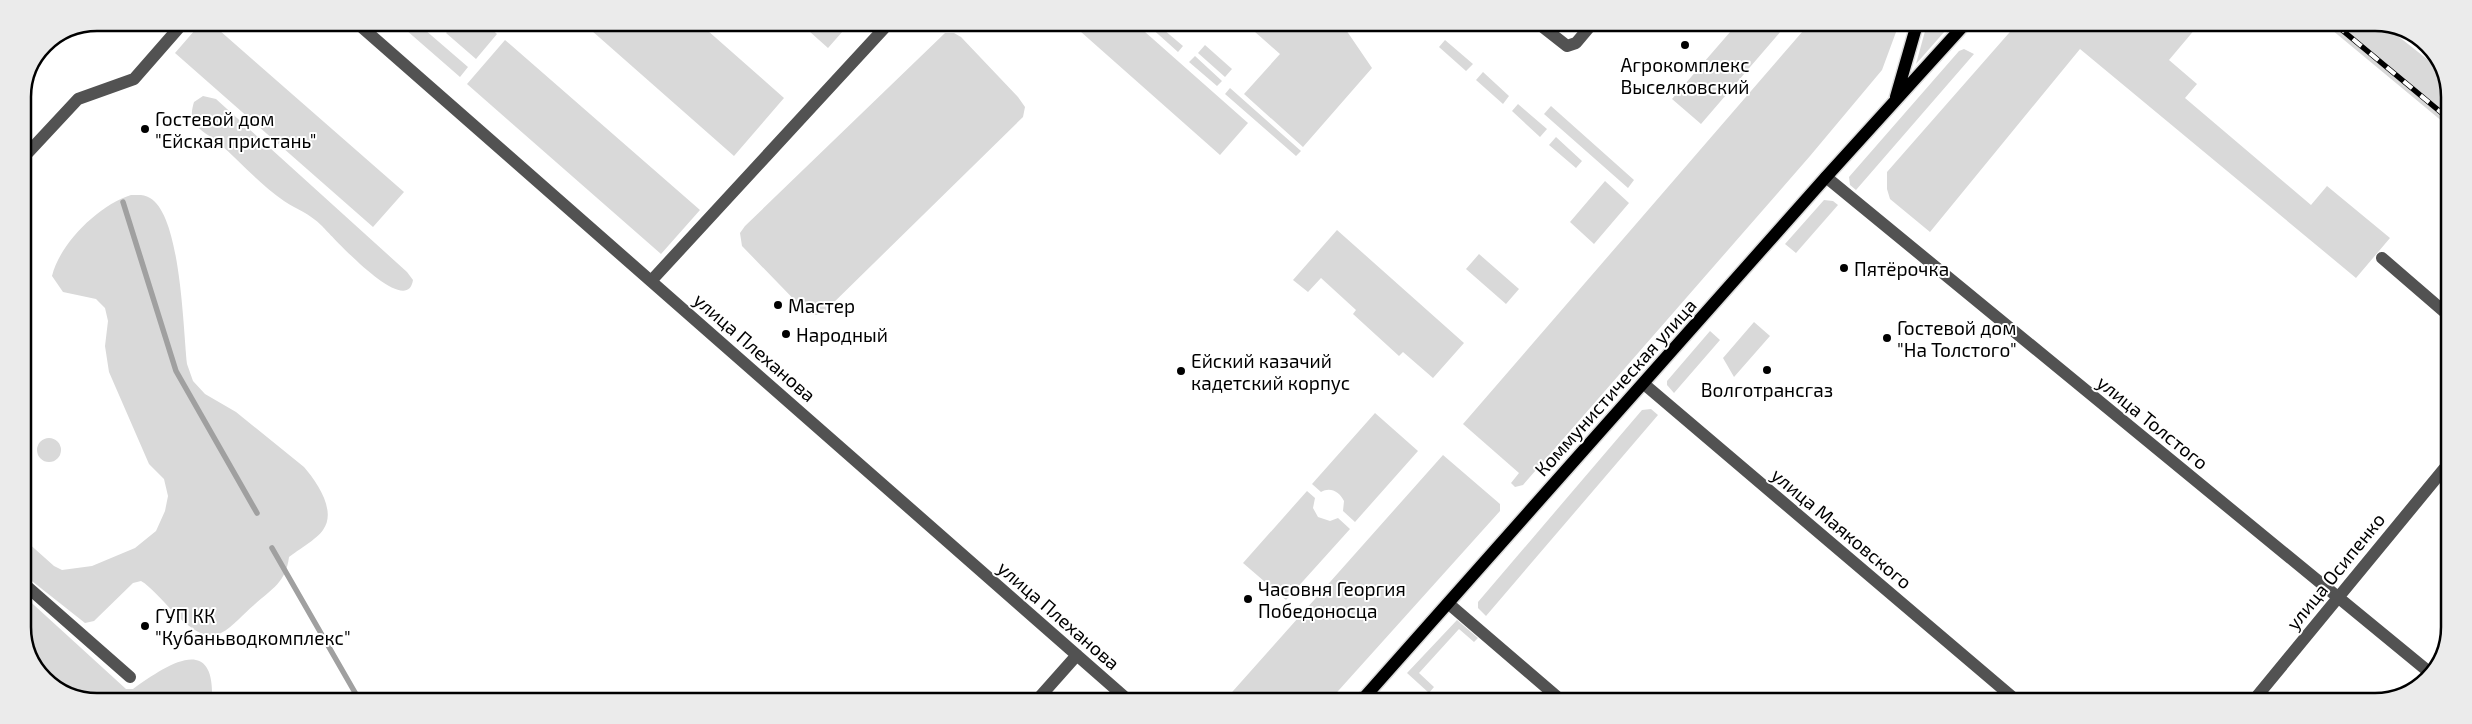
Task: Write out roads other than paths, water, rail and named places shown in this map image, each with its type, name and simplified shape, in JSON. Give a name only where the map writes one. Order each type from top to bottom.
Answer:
[{"type":"main road","name":"Коммунистическая улица","points":[[1896,99],[1915,31]]},
{"type":"main road","name":"Коммунистическая улица","points":[[1368,693],[1955,31]]},
{"type":"street","points":[[31,149],[78,99],[134,79],[176,31]]},
{"type":"street","name":"улица Плеханова","points":[[366,31],[1120,693]]},
{"type":"street","points":[[651,281],[882,31]]},
{"type":"street","points":[[1548,31],[1567,46],[1576,43],[1586,31]]},
{"type":"street","name":"улица Толстого","points":[[1826,176],[2425,669]]},
{"type":"street","points":[[2382,258],[2441,308]]},
{"type":"street","name":"улица Маяковского","points":[[1644,384],[2008,693]]},
{"type":"street","name":"улица Осипенко","points":[[2259,693],[2441,472]]},
{"type":"street","points":[[31,590],[130,677]]},
{"type":"street","points":[[1449,604],[1553,693]]},
{"type":"street","points":[[1043,693],[1077,655]]},
{"type":"waterway","points":[[123,202],[176,371],[257,513]]},
{"type":"waterway","points":[[272,548],[355,693]]},
{"type":"railway","points":[[2343,31],[2441,112]]},
{"type":"place","name":"Агрокомплекс Выселковский","points":[[1685,45]]},
{"type":"place","name":"Гостевой дом \"Ейская пристань\"","points":[[145,129]]},
{"type":"place","name":"Пятёрочка","points":[[1844,268]]},
{"type":"place","name":"Мастер","points":[[778,305]]},
{"type":"place","name":"Народный","points":[[786,334]]},
{"type":"place","name":"Гостевой дом \"На Толстого\"","points":[[1887,338]]},
{"type":"place","name":"Волготрансгаз","points":[[1767,370]]},
{"type":"place","name":"Ейский казачий кадетский корпус","points":[[1181,371]]},
{"type":"place","name":"Часовня Георгия Победоносца","points":[[1248,599]]},
{"type":"place","name":"ГУП КК \"Кубаньводкомплекс\"","points":[[145,626]]}]
